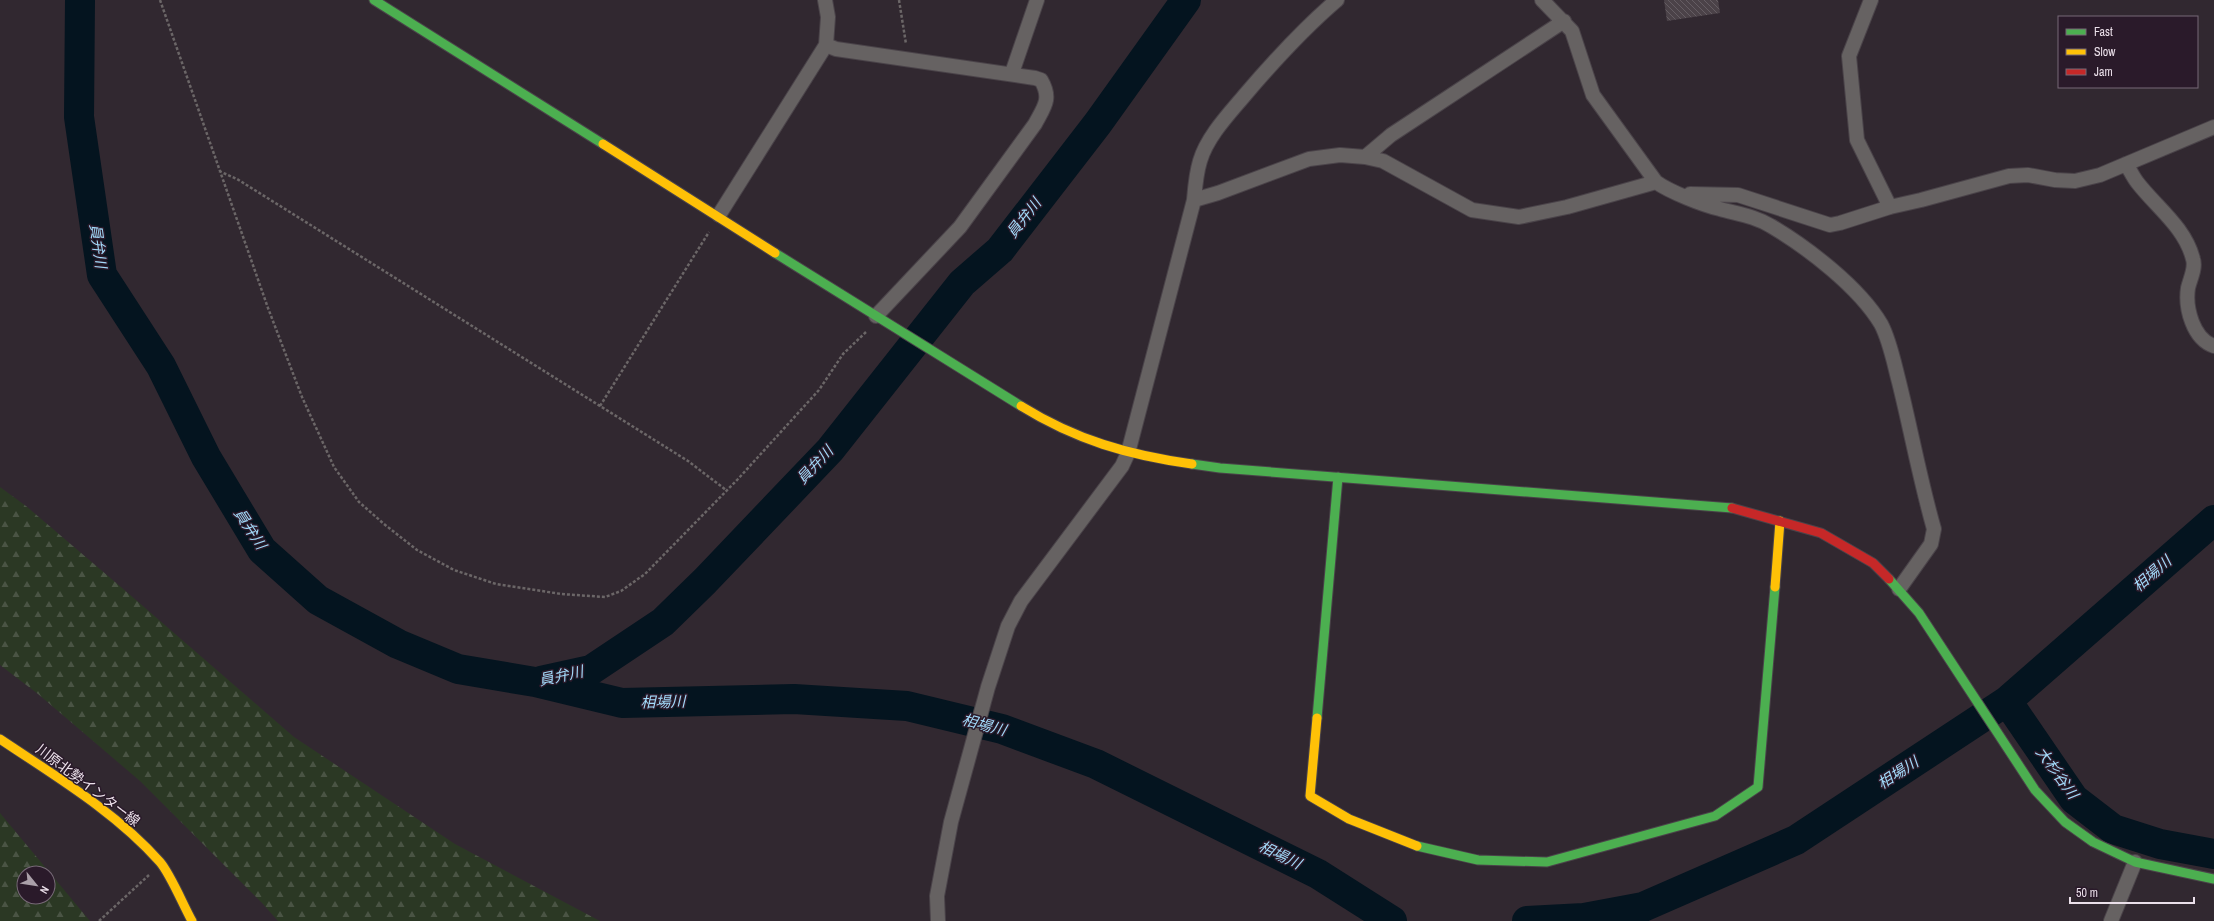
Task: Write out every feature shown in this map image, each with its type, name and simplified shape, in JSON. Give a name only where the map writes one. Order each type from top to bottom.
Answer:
[{"type":"street","points":[[374,0],[719,215],[985,385],[1047,422],[1092,442],[1151,458],[1220,468],[1737,508],[1780,520],[1828,537],[1872,563],[1899,589],[1920,614],[2035,790],[2065,822],[2093,842],[2135,862],[2214,879]]},
{"type":"street","points":[[719,215],[826,45],[828,18],[825,0]]},
{"type":"street","points":[[1012,73],[1038,0]]},
{"type":"street","points":[[938,921],[937,896],[956,802],[988,687],[1014,614],[1122,466],[1128,453],[1194,200],[1200,161],[1216,131],[1283,52],[1314,20],[1337,0]]},
{"type":"street","points":[[1542,0],[1564,21],[1572,31],[1593,95],[1656,182],[1667,190],[1682,194],[1719,209],[1753,217],[1771,226],[1846,282],[1866,303],[1881,324],[1889,344],[1934,529],[1931,544],[1899,589]]},
{"type":"street","points":[[1871,0],[1849,56],[1856,140],[1890,207]]},
{"type":"street","points":[[1365,157],[1391,134],[1564,21]]},
{"type":"street","points":[[826,45],[836,49],[1012,73],[1041,80],[1046,89],[1047,95],[1045,106],[1035,124],[960,228],[879,318]]},
{"type":"street","points":[[1682,194],[1738,195],[1830,225],[1890,207],[2009,176],[2028,175],[2075,181],[2100,175],[2214,127]]},
{"type":"street","points":[[1194,200],[1218,193],[1309,158],[1340,155],[1365,157],[1383,161],[1454,202],[1472,210],[1519,217],[1567,207],[1656,182]]},
{"type":"street","points":[[2126,164],[2137,182],[2172,220],[2188,246],[2195,265],[2187,300],[2193,323],[2204,340],[2214,346]]},
{"type":"street","points":[[1338,477],[1310,796],[1349,819],[1413,846],[1478,860],[1547,862],[1715,816],[1758,787],[1780,520]]},
{"type":"street","name":"川原北勢インター線","points":[[0,739],[82,795],[130,832],[161,863],[192,921]]},
{"type":"street","points":[[2111,921],[2135,862]]},
{"type":"path","points":[[160,0],[219,171],[302,397],[334,467],[358,502],[417,550],[454,570],[496,584],[585,597],[605,596],[621,591],[645,574],[726,490],[819,390],[843,354],[879,318]]},
{"type":"path","points":[[899,0],[909,58]]},
{"type":"path","points":[[219,171],[237,179],[688,461],[726,490]]},
{"type":"path","points":[[600,406],[719,215]]},
{"type":"path","points":[[99,921],[161,863]]},
{"type":"green space","points":[[0,487],[26,506],[294,737],[455,844],[600,921],[278,921],[262,903],[140,781],[38,694],[0,665]]},
{"type":"green space","points":[[0,813],[43,865],[16,865],[16,905],[56,905],[56,880],[90,921],[0,921]]},
{"type":"building","points":[[1664,0],[1718,0],[1720,13],[1667,21]]},
{"type":"waterway","name":"員弁川","points":[[80,0],[79,117],[102,275],[161,366],[206,457],[262,550],[318,600],[398,644],[458,669],[535,682],[622,703],[794,699],[907,706],[1002,729],[1096,764],[1318,874],[1392,921]]},
{"type":"waterway","name":"員弁川","points":[[541,681],[591,670],[663,622],[705,581],[830,450],[962,283],[1000,250],[1098,123],[1186,0]]},
{"type":"waterway","name":"相場川","points":[[1527,921],[1584,918],[1643,907],[1796,840],[2007,701],[2214,520]]},
{"type":"waterway","name":"大杉谷川","points":[[2007,701],[2074,799],[2113,829],[2160,844],[2214,854]]},
{"type":"traffic: fast","points":[[374,0],[603,144]]},
{"type":"traffic: fast","points":[[775,253],[1021,406]]},
{"type":"traffic: fast","points":[[1192,464],[1220,468],[1732,508]]},
{"type":"traffic: fast","points":[[1317,718],[1338,477]]},
{"type":"traffic: fast","points":[[1889,579],[1919,613],[2035,790],[2065,822],[2093,842],[2135,862],[2214,879]]},
{"type":"traffic: fast","points":[[1417,846],[1478,860],[1547,862],[1715,816],[1758,787],[1775,587]]},
{"type":"traffic: slow","points":[[603,144],[775,253]]},
{"type":"traffic: slow","points":[[1021,406],[1082,437],[1124,451],[1192,464]]},
{"type":"traffic: slow","points":[[1775,587],[1780,521]]},
{"type":"traffic: slow","points":[[1317,718],[1310,796],[1349,819],[1417,846]]},
{"type":"traffic: slow","points":[[0,739],[105,811],[143,844],[160,862],[173,882],[192,921]]},
{"type":"traffic: jam","points":[[1732,508],[1821,533],[1873,563],[1889,579]]}]
